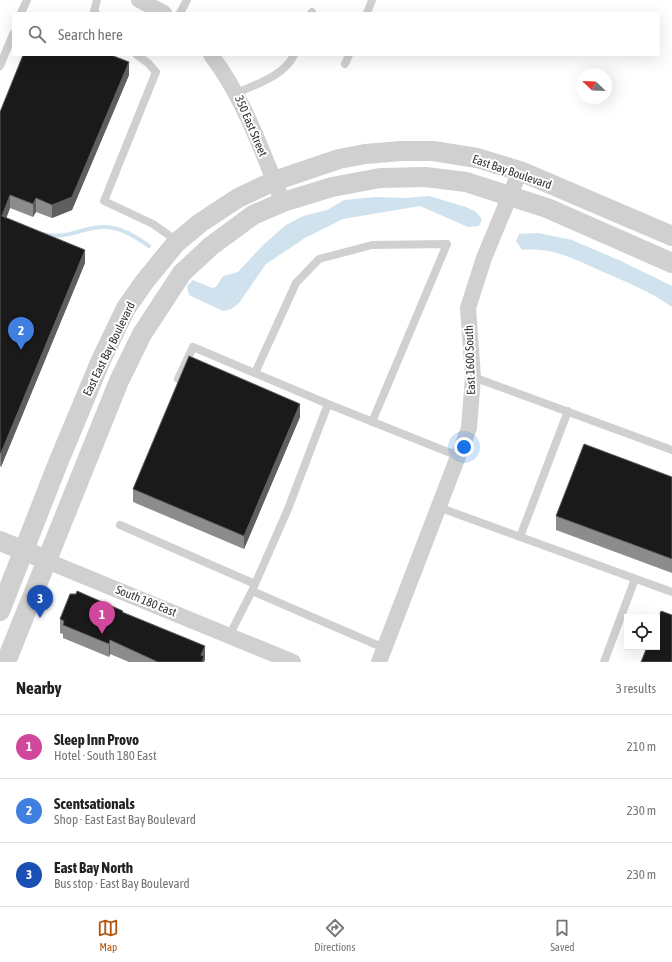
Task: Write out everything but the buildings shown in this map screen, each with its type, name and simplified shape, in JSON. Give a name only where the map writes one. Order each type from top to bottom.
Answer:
[{"type":"street","points":[[139,0],[162,12]]},
{"type":"street","name":"350 East Street","points":[[212,56],[225,73],[237,93],[283,202]]},
{"type":"street","name":"East Bay Boulevard","points":[[274,181],[339,159],[365,154],[401,151],[433,151],[463,155],[520,172],[672,236]]},
{"type":"street","name":"East 1600 South","points":[[381,655],[469,428],[473,377],[468,308],[484,258],[520,172]]},
{"type":"street","name":"East Bay Boulevard","points":[[283,202],[332,187],[380,178],[425,177],[466,182],[547,208],[672,263]]},
{"type":"street","name":"East East Bay Boulevard","points":[[25,551],[58,463],[92,382],[126,308],[145,281],[178,242],[200,223],[238,198],[274,181]]},
{"type":"street","name":"East East Bay Boulevard","points":[[47,561],[119,381],[142,334],[182,274],[211,246],[253,215],[283,202]]},
{"type":"street","name":"South 180 East","points":[[0,541],[293,662]]},
{"type":"street","points":[[0,611],[25,551]]},
{"type":"street","points":[[6,662],[47,561]]},
{"type":"lane","points":[[21,12],[27,0]]},
{"type":"lane","points":[[95,12],[97,0]]},
{"type":"lane","points":[[181,12],[187,0]]},
{"type":"lane","points":[[367,12],[372,0]]},
{"type":"lane","points":[[0,66],[12,36]]},
{"type":"lane","points":[[138,56],[148,63],[156,72],[104,201],[153,224],[178,242]]},
{"type":"lane","points":[[237,93],[280,71],[288,64],[293,56]]},
{"type":"lane","points":[[345,64],[349,56]]},
{"type":"lane","points":[[255,373],[296,282],[319,259],[372,245],[447,244],[372,422]]},
{"type":"lane","points":[[178,379],[193,347],[328,404],[458,456]]},
{"type":"lane","points":[[473,377],[672,450]]},
{"type":"lane","points":[[229,636],[254,587],[288,509],[328,404]]},
{"type":"lane","points":[[520,537],[568,411]]},
{"type":"lane","points":[[438,507],[672,592]]},
{"type":"lane","points":[[120,525],[254,587],[381,655]]},
{"type":"lane","points":[[604,662],[635,579]]},
{"type":"water","points":[[429,196],[466,207],[476,212],[482,219],[479,226],[468,227],[420,206],[343,219],[305,238],[266,264],[239,303],[231,309],[223,311],[189,295],[187,286],[193,280],[212,288],[216,287],[223,276],[238,272],[263,245],[286,225],[303,216],[327,210],[344,200],[375,197],[404,198]]},
{"type":"water","points":[[538,233],[572,240],[621,261],[672,286],[672,307],[646,291],[582,262],[543,250],[522,250],[516,241],[519,234]]},
{"type":"waterway","points":[[43,234],[60,235],[88,229],[110,227],[128,233],[149,246]]},
{"type":"place","name":"Scentsationals","points":[[21,350]]},
{"type":"place","name":"East Bay North","points":[[40,618]]},
{"type":"place","name":"Sleep Inn Provo","points":[[102,634]]}]
